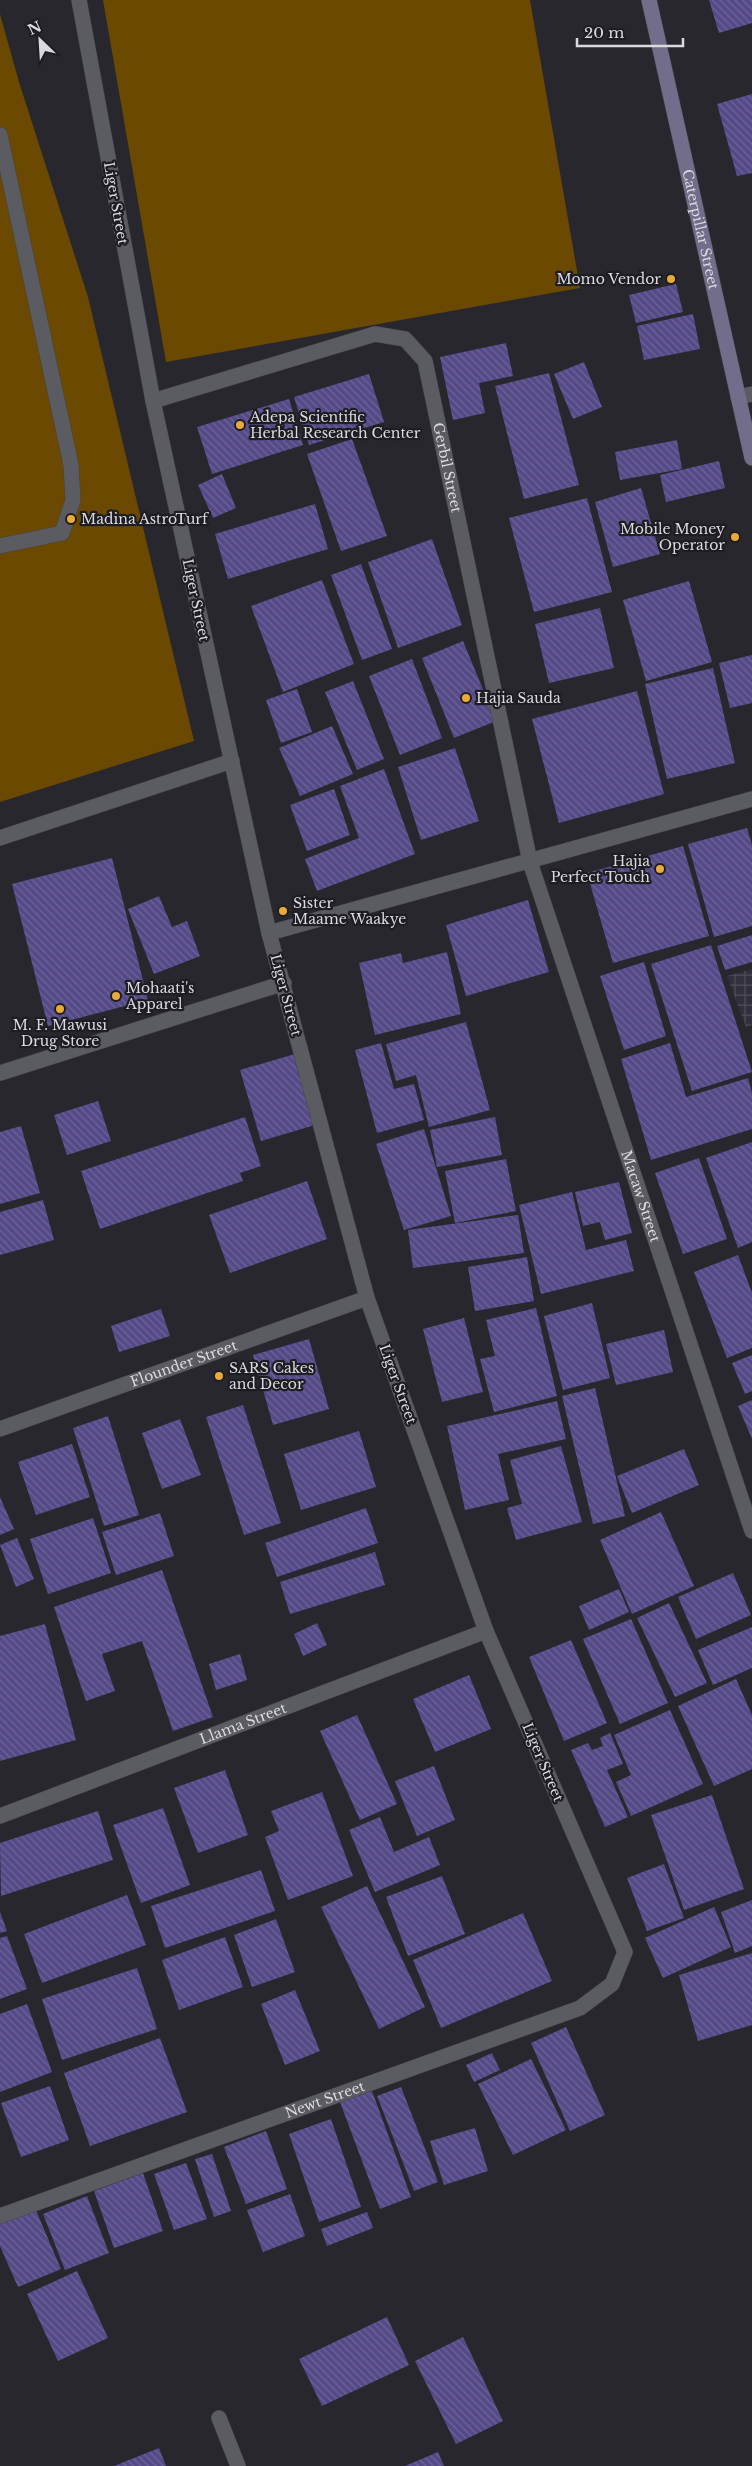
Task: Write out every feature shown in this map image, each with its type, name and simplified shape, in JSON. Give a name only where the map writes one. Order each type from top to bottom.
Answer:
[{"type":"street","name":"Liger Street","points":[[79,0],[153,400],[269,933],[284,983],[367,1298],[486,1631],[625,1952]]},
{"type":"street","name":"Caterpillar Street","points":[[649,0],[745,395],[752,458]]},
{"type":"street","points":[[0,135],[72,465],[73,500],[62,533],[0,546]]},
{"type":"street","name":"Gerbil Street","points":[[153,400],[375,334],[405,339],[426,361],[530,862]]},
{"type":"street","points":[[0,838],[232,761]]},
{"type":"street","points":[[269,933],[752,800]]},
{"type":"street","name":"Macaw Street","points":[[530,862],[752,1531]]},
{"type":"street","points":[[0,1073],[284,983]]},
{"type":"street","name":"Flounder Street","points":[[0,1429],[367,1298]]},
{"type":"street","name":"Llama Street","points":[[0,1816],[486,1631]]},
{"type":"street","name":"Newt Street","points":[[0,2216],[580,2008],[612,1984],[625,1952]]},
{"type":"street","points":[[219,2418],[238,2466]]},
{"type":"shaded area","points":[[103,0],[530,0],[580,288],[166,362]]},
{"type":"shaded area","name":"Madina AstroTurf","points":[[0,14],[19,82],[88,297],[194,741],[0,802]]},
{"type":"shaded area","points":[[752,969],[752,1025],[746,1027],[727,976]]},
{"type":"building","points":[[709,0],[752,0],[752,23],[719,33]]},
{"type":"building","points":[[752,94],[752,173],[737,176],[717,104]]},
{"type":"building","points":[[676,284],[683,312],[636,323],[629,295]]},
{"type":"building","points":[[693,314],[700,349],[644,360],[637,326]]},
{"type":"building","points":[[506,343],[513,376],[479,383],[485,413],[453,420],[440,357]]},
{"type":"building","points":[[584,362],[602,407],[573,419],[554,374]]},
{"type":"building","points":[[549,373],[579,485],[524,499],[495,386]]},
{"type":"building","points":[[369,374],[384,422],[309,445],[294,397]]},
{"type":"building","points":[[289,399],[303,445],[212,474],[197,427]]},
{"type":"building","points":[[352,439],[387,536],[341,551],[307,454]]},
{"type":"building","points":[[677,440],[682,469],[620,480],[615,452]]},
{"type":"building","points":[[719,461],[725,488],[666,502],[660,475]]},
{"type":"building","points":[[222,474],[236,508],[213,518],[198,485]]},
{"type":"building","points":[[641,488],[660,554],[613,567],[595,502]]},
{"type":"building","points":[[587,498],[612,592],[534,612],[509,518]]},
{"type":"building","points":[[315,504],[328,549],[228,579],[215,534]]},
{"type":"building","points":[[432,539],[462,625],[398,648],[368,562]]},
{"type":"building","points":[[361,564],[392,649],[362,660],[331,575]]},
{"type":"building","points":[[322,580],[354,664],[283,692],[251,606]]},
{"type":"building","points":[[689,581],[712,662],[646,681],[623,600]]},
{"type":"building","points":[[600,608],[614,668],[549,683],[535,624]]},
{"type":"building","points":[[463,641],[496,721],[454,738],[422,658]]},
{"type":"building","points":[[752,655],[752,703],[730,708],[719,663]]},
{"type":"building","points":[[412,659],[442,738],[400,755],[369,676]]},
{"type":"building","points":[[713,668],[735,763],[667,779],[645,684]]},
{"type":"building","points":[[353,681],[384,759],[357,770],[325,692]]},
{"type":"building","points":[[297,689],[312,732],[281,743],[266,700]]},
{"type":"building","points":[[637,691],[664,794],[559,823],[532,719]]},
{"type":"building","points":[[332,726],[353,774],[300,796],[279,748]]},
{"type":"building","points":[[455,748],[479,821],[421,840],[398,767]]},
{"type":"building","points":[[384,769],[415,854],[317,891],[305,859],[359,838],[340,786]]},
{"type":"building","points":[[334,789],[350,835],[307,851],[290,805]]},
{"type":"building","points":[[747,828],[752,845],[752,926],[714,937],[688,844]]},
{"type":"building","points":[[683,846],[709,936],[613,963],[587,873]]},
{"type":"building","points":[[112,858],[148,1000],[48,1026],[12,884]]},
{"type":"building","points":[[159,896],[172,927],[187,921],[200,956],[154,974],[128,909]]},
{"type":"building","points":[[528,900],[549,972],[466,996],[446,925]]},
{"type":"building","points":[[752,935],[752,962],[725,970],[717,946]]},
{"type":"building","points":[[711,945],[752,1072],[692,1091],[651,964]]},
{"type":"building","points":[[447,952],[461,1014],[375,1035],[359,963],[401,953],[403,963]]},
{"type":"building","points":[[644,962],[666,1036],[624,1050],[600,976]]},
{"type":"building","points":[[466,1022],[490,1110],[429,1127],[416,1075],[396,1081],[386,1044]]},
{"type":"building","points":[[381,1043],[394,1089],[414,1084],[424,1120],[377,1133],[355,1050]]},
{"type":"building","points":[[670,1043],[686,1097],[748,1078],[752,1093],[752,1129],[651,1160],[621,1059]]},
{"type":"building","points":[[295,1054],[315,1125],[261,1141],[240,1070]]},
{"type":"building","points":[[98,1101],[111,1141],[67,1155],[54,1115]]},
{"type":"building","points":[[245,1117],[261,1166],[240,1173],[243,1181],[100,1229],[81,1171]]},
{"type":"building","points":[[495,1117],[502,1155],[437,1167],[430,1130]]},
{"type":"building","points":[[21,1126],[40,1193],[0,1204],[0,1132]]},
{"type":"building","points":[[424,1129],[451,1216],[404,1230],[376,1144]]},
{"type":"building","points":[[752,1142],[752,1242],[738,1248],[706,1158]]},
{"type":"building","points":[[699,1158],[727,1239],[683,1254],[655,1173]]},
{"type":"building","points":[[506,1159],[516,1211],[455,1223],[445,1171]]},
{"type":"building","points":[[307,1181],[327,1239],[230,1273],[209,1215]]},
{"type":"building","points":[[619,1182],[632,1233],[605,1240],[600,1222],[583,1226],[575,1192]]},
{"type":"building","points":[[572,1192],[586,1250],[626,1240],[634,1271],[541,1294],[519,1205]]},
{"type":"building","points":[[43,1200],[54,1240],[0,1255],[0,1212]]},
{"type":"building","points":[[518,1215],[524,1253],[413,1268],[408,1230]]},
{"type":"building","points":[[738,1255],[752,1293],[752,1348],[727,1358],[694,1272]]},
{"type":"building","points":[[527,1257],[534,1301],[475,1311],[468,1267]]},
{"type":"building","points":[[592,1303],[610,1378],[563,1390],[544,1316]]},
{"type":"building","points":[[536,1308],[557,1396],[494,1412],[480,1359],[495,1356],[486,1320]]},
{"type":"building","points":[[161,1309],[170,1336],[119,1352],[111,1326]]},
{"type":"building","points":[[464,1318],[483,1392],[442,1402],[423,1329]]},
{"type":"building","points":[[664,1330],[673,1372],[616,1385],[606,1344]]},
{"type":"building","points":[[309,1339],[329,1409],[273,1425],[253,1355]]},
{"type":"building","points":[[752,1355],[752,1391],[745,1394],[732,1363]]},
{"type":"building","points":[[595,1388],[625,1516],[593,1524],[562,1396]]},
{"type":"building","points":[[752,1400],[752,1439],[738,1406]]},
{"type":"building","points":[[557,1401],[566,1439],[498,1454],[509,1500],[465,1510],[447,1426]]},
{"type":"building","points":[[243,1405],[281,1523],[244,1535],[206,1417]]},
{"type":"building","points":[[108,1416],[139,1515],[104,1526],[73,1428]]},
{"type":"building","points":[[180,1419],[201,1475],[162,1489],[142,1433]]},
{"type":"building","points":[[359,1431],[376,1487],[301,1510],[284,1454]]},
{"type":"building","points":[[72,1444],[90,1497],[36,1515],[18,1462]]},
{"type":"building","points":[[561,1446],[582,1522],[516,1540],[507,1508],[522,1504],[510,1460]]},
{"type":"building","points":[[684,1449],[699,1485],[632,1513],[617,1476]]},
{"type":"building","points":[[0,1497],[14,1529],[0,1535]]},
{"type":"building","points":[[366,1508],[378,1543],[277,1577],[265,1543]]},
{"type":"building","points":[[661,1512],[694,1586],[632,1614],[600,1540]]},
{"type":"building","points":[[160,1513],[174,1556],[116,1575],[102,1532]]},
{"type":"building","points":[[93,1518],[111,1573],[48,1594],[30,1539]]},
{"type":"building","points":[[17,1538],[34,1579],[16,1587],[0,1545]]},
{"type":"building","points":[[375,1552],[385,1585],[290,1614],[280,1582]]},
{"type":"building","points":[[162,1570],[213,1717],[173,1731],[142,1641],[102,1654],[115,1691],[86,1701],[54,1607]]},
{"type":"building","points":[[733,1573],[751,1615],[696,1639],[678,1597]]},
{"type":"building","points":[[619,1589],[629,1612],[589,1630],[579,1606]]},
{"type":"building","points":[[669,1603],[707,1683],[675,1697],[637,1618]]},
{"type":"building","points":[[631,1619],[668,1703],[620,1724],[583,1639]]},
{"type":"building","points":[[317,1623],[327,1645],[303,1656],[294,1634]]},
{"type":"building","points":[[45,1624],[76,1740],[0,1761],[0,1636]]},
{"type":"building","points":[[752,1627],[752,1668],[713,1685],[698,1650]]},
{"type":"building","points":[[571,1640],[607,1723],[564,1741],[529,1657]]},
{"type":"building","points":[[240,1654],[247,1680],[216,1690],[209,1664]]},
{"type":"building","points":[[469,1675],[491,1729],[435,1752],[413,1699]]},
{"type":"building","points":[[736,1679],[752,1715],[752,1769],[714,1786],[678,1706]]},
{"type":"building","points":[[670,1710],[703,1784],[631,1816],[616,1782],[631,1775],[614,1735]]},
{"type":"building","points":[[357,1715],[397,1804],[360,1820],[320,1731]]},
{"type":"building","points":[[610,1733],[623,1764],[607,1770],[628,1817],[605,1827],[571,1750],[588,1743],[592,1750],[603,1746],[600,1738]]},
{"type":"building","points":[[434,1766],[455,1820],[417,1836],[395,1781]]},
{"type":"building","points":[[225,1770],[248,1835],[198,1853],[174,1788]]},
{"type":"building","points":[[322,1792],[353,1876],[288,1900],[265,1837],[279,1831],[271,1811]]},
{"type":"building","points":[[712,1795],[744,1889],[684,1910],[651,1815]]},
{"type":"building","points":[[163,1808],[190,1885],[141,1903],[113,1825]]},
{"type":"building","points":[[98,1811],[113,1860],[1,1896],[0,1843]]},
{"type":"building","points":[[380,1817],[394,1852],[429,1837],[440,1865],[375,1892],[349,1830]]},
{"type":"building","points":[[664,1864],[684,1918],[647,1931],[627,1878]]},
{"type":"building","points":[[261,1870],[275,1911],[165,1948],[151,1906]]},
{"type":"building","points":[[442,1876],[465,1934],[408,1956],[386,1897]]},
{"type":"building","points":[[367,1886],[425,2007],[379,2029],[321,1907]]},
{"type":"building","points":[[127,1895],[146,1945],[42,1983],[24,1934]]},
{"type":"building","points":[[752,1900],[752,1946],[735,1953],[721,1912]]},
{"type":"building","points":[[714,1907],[731,1947],[663,1978],[645,1938]]},
{"type":"building","points":[[0,1912],[7,1931],[0,1933]]},
{"type":"building","points":[[523,1913],[552,1981],[441,2028],[413,1960]]},
{"type":"building","points":[[276,1919],[295,1972],[252,1987],[234,1935]]},
{"type":"building","points":[[7,1936],[27,1989],[0,1999],[0,1938]]},
{"type":"building","points":[[225,1937],[243,1987],[179,2010],[162,1960]]},
{"type":"building","points":[[752,1953],[752,2025],[698,2041],[679,1975]]},
{"type":"building","points":[[137,1968],[157,2029],[62,2060],[42,1999]]},
{"type":"building","points":[[295,1990],[320,2051],[285,2065],[261,2004]]},
{"type":"building","points":[[27,2004],[52,2072],[0,2092],[0,2014]]},
{"type":"building","points":[[566,2027],[605,2115],[570,2131],[531,2043]]},
{"type":"building","points":[[160,2038],[187,2112],[90,2146],[64,2073]]},
{"type":"building","points":[[492,2053],[500,2070],[474,2082],[466,2065]]},
{"type":"building","points":[[531,2059],[566,2130],[513,2155],[478,2084]]},
{"type":"building","points":[[50,2086],[69,2140],[21,2157],[1,2103]]},
{"type":"building","points":[[401,2087],[438,2182],[414,2191],[377,2096]]},
{"type":"building","points":[[372,2091],[411,2197],[380,2209],[340,2102]]},
{"type":"building","points":[[331,2119],[361,2207],[319,2222],[289,2134]]},
{"type":"building","points":[[475,2128],[488,2171],[444,2185],[430,2141]]},
{"type":"building","points":[[266,2131],[287,2189],[246,2204],[224,2147]]},
{"type":"building","points":[[212,2154],[231,2211],[214,2217],[195,2159]]},
{"type":"building","points":[[186,2163],[207,2219],[174,2230],[154,2174]]},
{"type":"building","points":[[143,2173],[163,2231],[114,2248],[94,2191]]},
{"type":"building","points":[[290,2194],[305,2236],[263,2252],[247,2210]]},
{"type":"building","points":[[87,2196],[109,2253],[65,2270],[43,2214]]},
{"type":"building","points":[[35,2208],[61,2269],[18,2287],[0,2246],[0,2223]]},
{"type":"building","points":[[367,2212],[373,2228],[327,2246],[321,2229]]},
{"type":"building","points":[[77,2271],[108,2338],[58,2361],[27,2294]]},
{"type":"building","points":[[387,2317],[409,2365],[322,2406],[299,2359]]},
{"type":"building","points":[[463,2337],[503,2421],[456,2444],[415,2361]]},
{"type":"building","points":[[159,2448],[166,2466],[114,2466]]},
{"type":"building","points":[[438,2452],[444,2466],[405,2466]]},
{"type":"place","name":"Momo Vendor","points":[[671,279]]},
{"type":"place","name":"Adepa Scientific Herbal Research Center","points":[[240,425]]},
{"type":"place","name":"Madina AstroTurf","points":[[71,519]]},
{"type":"place","name":"Mobile Money Operator","points":[[735,537]]},
{"type":"place","name":"Hajia Sauda","points":[[466,698]]},
{"type":"place","name":"Hajia Perfect Touch","points":[[660,869]]},
{"type":"place","name":"Sister Maame Waakye","points":[[283,911]]},
{"type":"place","name":"Mohaati's Apparel","points":[[116,996]]},
{"type":"place","name":"M. F. Mawusi Drug Store","points":[[60,1009]]},
{"type":"place","name":"SARS Cakes and Decor","points":[[219,1376]]}]
